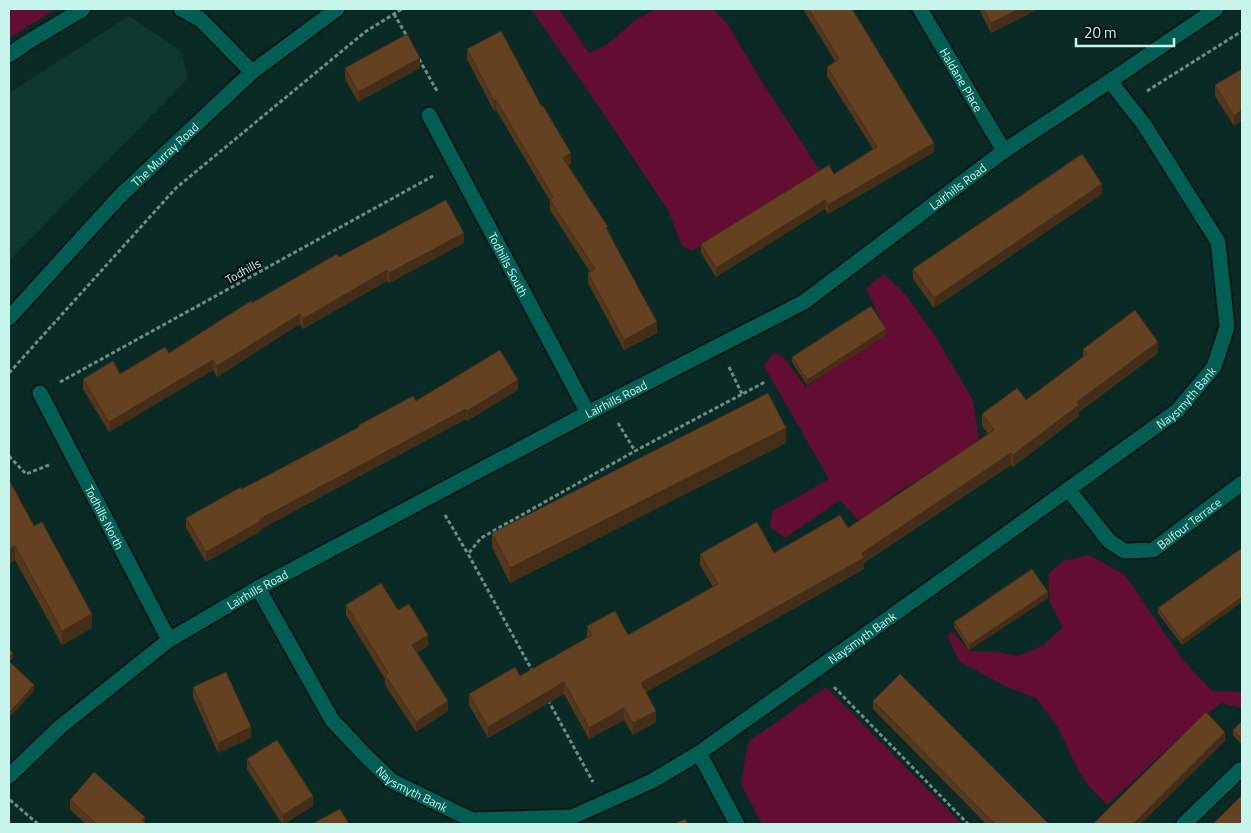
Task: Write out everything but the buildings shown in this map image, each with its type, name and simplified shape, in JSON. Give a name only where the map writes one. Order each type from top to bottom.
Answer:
[{"type":"street","points":[[9,55],[83,9]]},
{"type":"street","points":[[181,9],[200,19],[252,72]]},
{"type":"street","name":"The Murray Road","points":[[9,318],[119,197],[252,72],[337,9]]},
{"type":"street","name":"Haldane Place","points":[[920,9],[1004,151]]},
{"type":"street","name":"Lairhills Road","points":[[9,776],[60,727],[170,640],[258,588],[607,403],[804,302],[1004,151],[1216,9]]},
{"type":"street","name":"Naysmyth Bank","points":[[258,588],[332,720],[364,755],[392,781],[471,822],[572,817],[652,781],[699,752],[1177,411],[1214,367],[1227,327],[1218,242],[1145,126],[1110,81]]},
{"type":"street","name":"Todhills South","points":[[429,115],[588,413]]},
{"type":"street","name":"Todhills North","points":[[40,393],[170,640]]},
{"type":"street","name":"Balfour Terrace","points":[[1068,489],[1109,541],[1124,551],[1153,550],[1242,483]]},
{"type":"street","points":[[699,752],[737,824]]},
{"type":"street","points":[[1184,824],[1240,770]]},
{"type":"path","points":[[9,372],[176,188],[365,32],[402,9]]},
{"type":"path","points":[[394,14],[408,38]]},
{"type":"path","points":[[1127,103],[1242,31]]},
{"type":"path","points":[[417,55],[440,97],[429,115]]},
{"type":"path","name":"Todhills","points":[[40,393],[455,163]]},
{"type":"path","points":[[468,554],[481,538],[635,451],[765,382]]},
{"type":"path","points":[[607,403],[635,451]]},
{"type":"path","points":[[9,456],[26,474],[73,456]]},
{"type":"path","points":[[433,495],[534,674]]},
{"type":"path","points":[[548,700],[604,802]]},
{"type":"path","points":[[850,704],[968,824]]},
{"type":"path","points":[[9,798],[38,824]]},
{"type":"shaded area","points":[[9,9],[56,9],[9,38]]},
{"type":"shaded area","points":[[531,9],[559,9],[589,53],[608,44],[634,21],[655,9],[713,9],[727,23],[759,77],[820,171],[728,227],[693,251],[682,246],[668,210]]},
{"type":"shaded area","points":[[129,16],[181,51],[188,78],[9,261],[9,93]]},
{"type":"shaded area","points":[[884,274],[906,295],[937,339],[973,400],[979,441],[895,494],[859,522],[840,500],[785,538],[770,527],[773,511],[829,479],[764,366],[774,352],[784,358],[806,387],[886,331],[866,288]]},
{"type":"shaded area","points":[[1089,555],[1125,575],[1183,660],[1212,691],[1242,692],[1242,708],[1221,703],[1178,739],[1107,805],[1088,785],[1078,770],[1060,731],[1037,699],[1003,685],[959,661],[948,637],[951,631],[970,651],[998,652],[1018,656],[1044,645],[1063,627],[1050,603],[1048,574],[1063,561]]},
{"type":"shaded area","points":[[826,687],[962,824],[762,824],[741,784],[748,742]]}]
